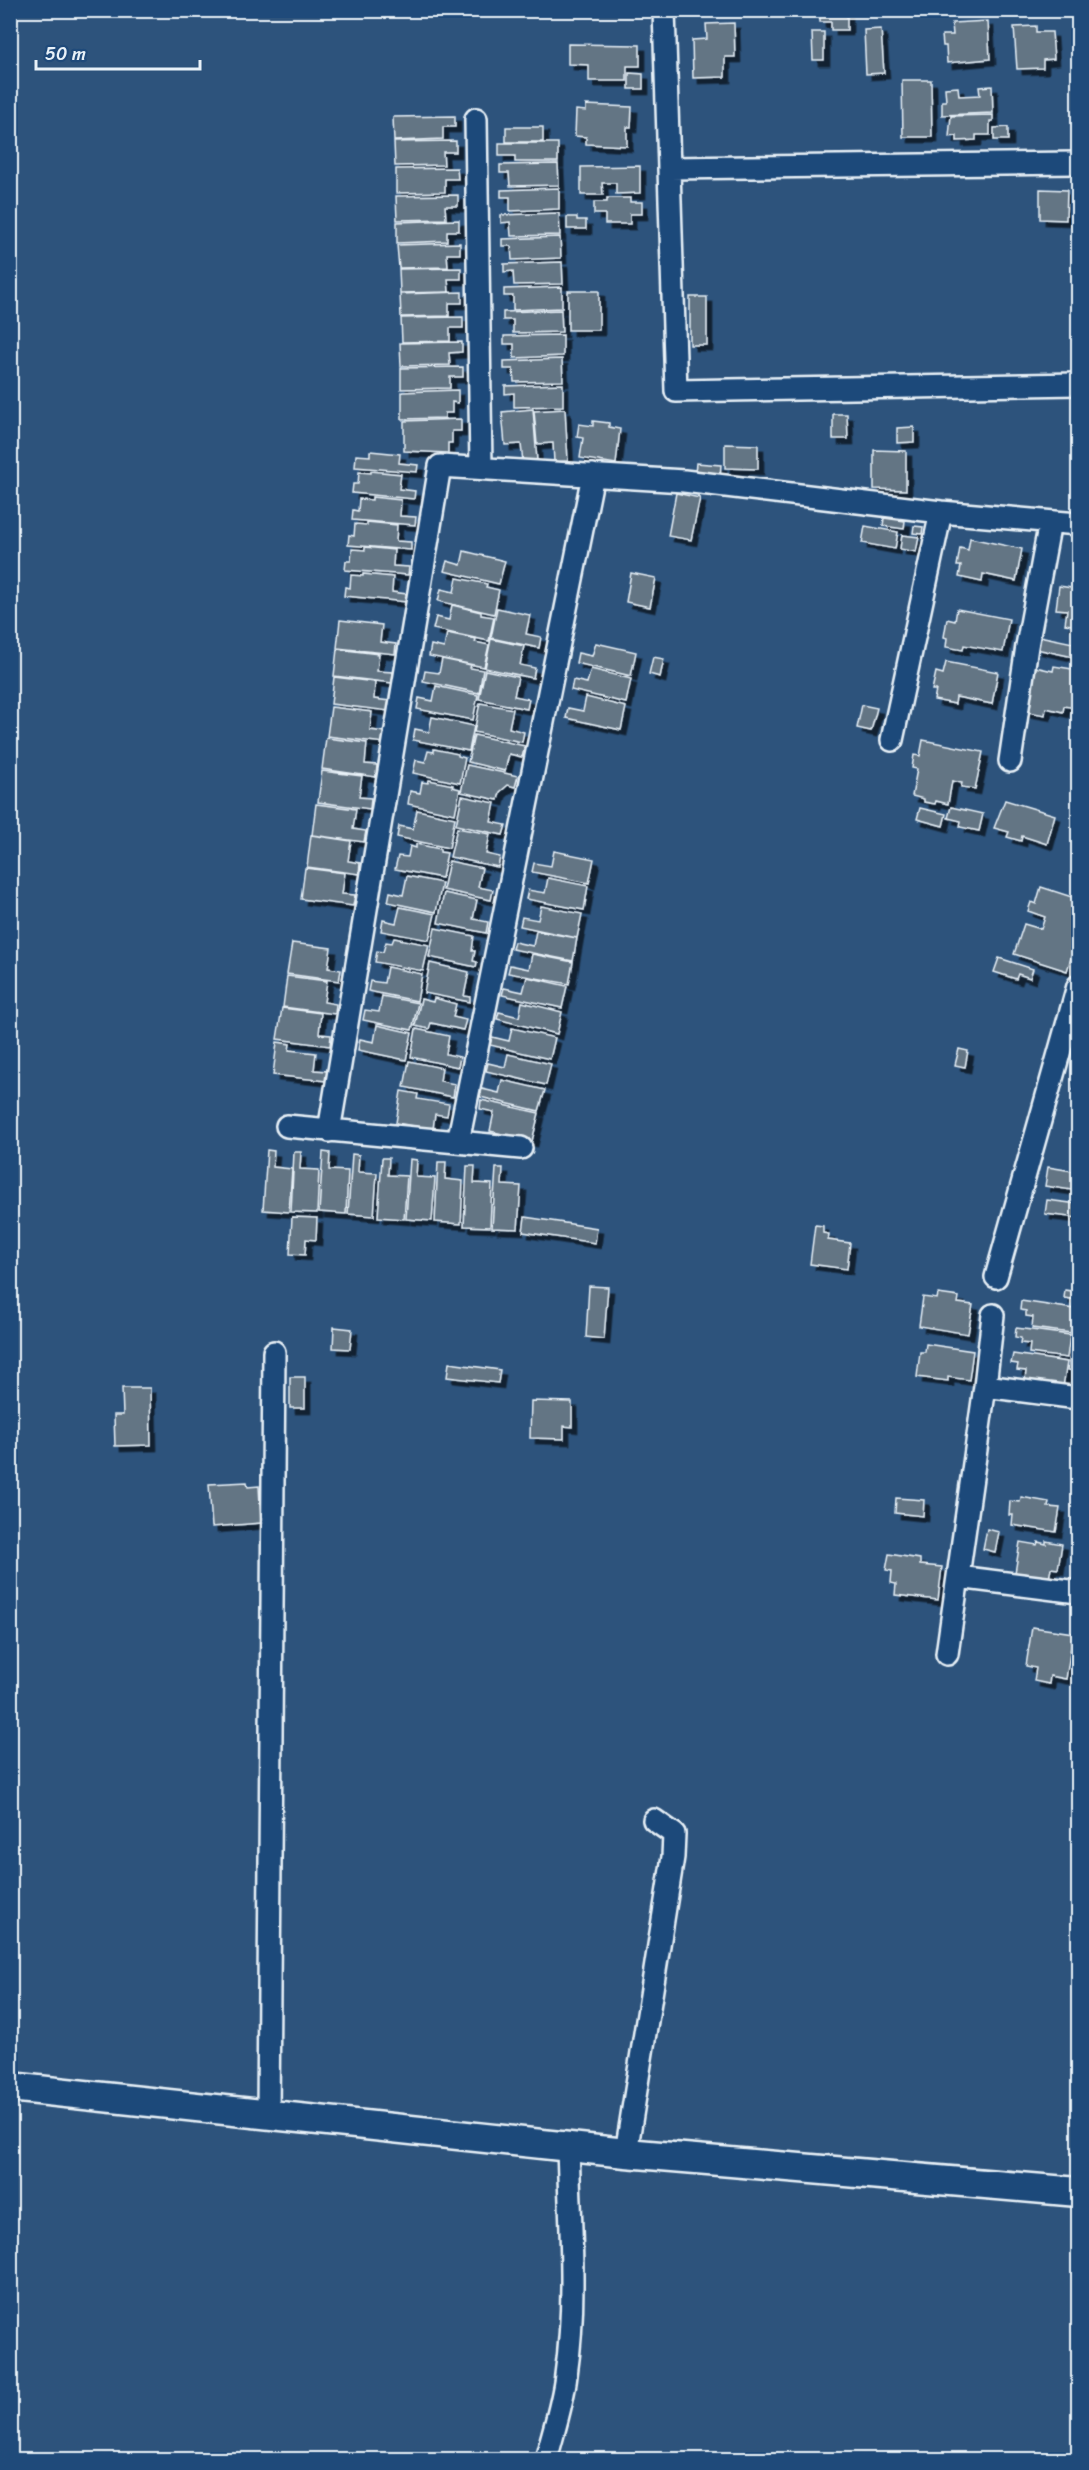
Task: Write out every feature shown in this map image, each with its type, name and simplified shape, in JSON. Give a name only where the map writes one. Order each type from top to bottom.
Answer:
[{"type":"main road","points":[[10,2087],[626,2153],[1078,2192]]},
{"type":"street","points":[[664,10],[670,168],[670,260],[676,391],[1078,384]]},
{"type":"street","points":[[476,119],[481,468]]},
{"type":"street","points":[[670,168],[1078,163]]},
{"type":"street","points":[[330,1131],[440,466],[684,481],[941,512],[1078,524]]},
{"type":"street","points":[[458,1142],[592,475]]},
{"type":"street","points":[[892,740],[941,512]]},
{"type":"street","points":[[1010,761],[1027,646],[1050,522]]},
{"type":"street","points":[[996,1277],[1078,986]]},
{"type":"street","points":[[287,1126],[521,1149]]},
{"type":"street","points":[[948,1654],[993,1315]]},
{"type":"street","points":[[268,2116],[274,1352]]},
{"type":"street","points":[[985,1386],[1078,1398]]},
{"type":"street","points":[[958,1577],[1078,1592]]},
{"type":"street","points":[[626,2153],[673,1857],[674,1834],[654,1820]]},
{"type":"street","points":[[546,2460],[566,2378],[570,2344],[572,2289],[568,2147]]},
{"type":"building","points":[[820,10],[847,10],[847,30],[831,30],[831,22],[820,22]]},
{"type":"building","points":[[988,21],[990,59],[947,63],[946,46],[943,46],[942,35],[953,35],[952,23]]},
{"type":"building","points":[[734,23],[735,57],[725,57],[725,77],[693,78],[692,40],[707,39],[706,24]]},
{"type":"building","points":[[1036,26],[1036,32],[1052,32],[1054,59],[1043,60],[1043,68],[1017,69],[1014,27]]},
{"type":"building","points":[[881,29],[884,73],[866,74],[864,30]]},
{"type":"building","points":[[812,32],[824,32],[824,60],[813,60]]},
{"type":"building","points":[[568,44],[640,45],[640,66],[627,66],[627,81],[589,81],[589,65],[568,64]]},
{"type":"building","points":[[629,73],[643,74],[643,89],[629,89]]},
{"type":"building","points":[[902,80],[931,80],[932,137],[903,137]]},
{"type":"building","points":[[992,86],[993,113],[942,115],[942,101],[946,101],[945,88],[958,87],[959,96],[980,95],[979,87]]},
{"type":"building","points":[[586,105],[632,107],[631,127],[627,127],[627,146],[586,144],[586,137],[575,136],[576,110],[586,111]]},
{"type":"building","points":[[993,115],[993,121],[990,121],[990,135],[976,135],[976,140],[957,141],[957,136],[949,137],[951,116]]},
{"type":"building","points":[[455,116],[455,127],[443,127],[443,139],[394,141],[393,117]]},
{"type":"building","points":[[506,127],[543,127],[543,142],[506,142]]},
{"type":"building","points":[[1008,127],[1008,140],[994,140],[994,128]]},
{"type":"building","points":[[456,141],[456,152],[443,152],[444,165],[395,166],[394,142]]},
{"type":"building","points":[[499,143],[558,143],[558,162],[515,162],[515,156],[499,156]]},
{"type":"building","points":[[558,164],[559,185],[510,186],[509,173],[500,173],[500,165]]},
{"type":"building","points":[[640,166],[640,193],[616,194],[616,183],[602,183],[603,195],[581,195],[581,167]]},
{"type":"building","points":[[457,168],[458,179],[445,179],[445,192],[396,193],[396,169]]},
{"type":"building","points":[[559,188],[559,209],[510,211],[510,197],[501,197],[501,190]]},
{"type":"building","points":[[1040,189],[1067,190],[1066,220],[1040,219]]},
{"type":"building","points":[[458,195],[458,206],[445,206],[446,219],[397,220],[396,196]]},
{"type":"building","points":[[607,198],[630,198],[630,202],[642,202],[642,214],[630,214],[630,224],[605,224],[605,214],[594,214],[594,202],[607,202]]},
{"type":"building","points":[[559,213],[560,235],[511,236],[510,222],[501,223],[501,215]]},
{"type":"building","points":[[567,217],[586,220],[586,229],[567,229]]},
{"type":"building","points":[[459,220],[459,231],[447,231],[447,241],[397,243],[397,222]]},
{"type":"building","points":[[560,237],[561,258],[512,260],[511,246],[502,246],[502,239]]},
{"type":"building","points":[[460,243],[460,254],[447,254],[448,267],[399,268],[397,245]]},
{"type":"building","points":[[562,262],[563,284],[514,285],[513,271],[504,272],[504,264]]},
{"type":"building","points":[[461,268],[461,279],[448,279],[449,292],[400,293],[399,269]]},
{"type":"building","points":[[562,287],[562,308],[513,310],[513,296],[504,296],[504,289]]},
{"type":"building","points":[[568,291],[599,291],[599,330],[568,330]]},
{"type":"building","points":[[462,292],[462,303],[449,303],[449,316],[401,317],[400,294]]},
{"type":"building","points":[[690,297],[707,297],[707,345],[690,345]]},
{"type":"building","points":[[561,310],[562,332],[513,333],[513,320],[503,320],[503,312]]},
{"type":"building","points":[[463,317],[463,328],[450,328],[450,341],[402,342],[401,318]]},
{"type":"building","points":[[563,335],[563,356],[514,358],[514,344],[504,344],[504,336]]},
{"type":"building","points":[[462,342],[462,352],[449,353],[450,365],[401,366],[400,343]]},
{"type":"building","points":[[562,359],[563,381],[514,382],[513,369],[504,369],[504,361]]},
{"type":"building","points":[[463,367],[463,377],[450,377],[450,388],[401,389],[401,368]]},
{"type":"building","points":[[563,384],[563,406],[514,407],[514,393],[505,394],[505,386]]},
{"type":"building","points":[[458,390],[458,403],[452,402],[452,413],[445,413],[445,418],[402,419],[402,392]]},
{"type":"building","points":[[533,409],[537,461],[523,462],[521,444],[505,445],[502,412]]},
{"type":"building","points":[[565,409],[568,461],[554,462],[553,443],[537,444],[534,411]]},
{"type":"building","points":[[833,414],[847,414],[848,439],[833,439]]},
{"type":"building","points":[[461,419],[461,431],[452,431],[452,443],[448,443],[448,453],[404,451],[404,421]]},
{"type":"building","points":[[593,421],[609,423],[609,427],[620,429],[616,464],[580,458],[583,438],[577,437],[579,424],[593,426]]},
{"type":"building","points":[[914,427],[914,442],[897,443],[897,428]]},
{"type":"building","points":[[725,444],[758,445],[758,469],[725,468]]},
{"type":"building","points":[[874,450],[906,451],[906,490],[874,489]]},
{"type":"building","points":[[370,451],[400,454],[399,463],[418,465],[417,472],[355,467],[356,455],[370,456]]},
{"type":"building","points":[[696,463],[721,465],[720,476],[695,474]]},
{"type":"building","points":[[371,471],[401,474],[399,489],[415,491],[414,499],[352,493],[353,484],[358,484],[359,472],[371,473]]},
{"type":"building","points":[[676,493],[700,498],[691,540],[668,536]]},
{"type":"building","points":[[372,497],[401,500],[400,516],[416,517],[415,525],[352,520],[353,510],[358,511],[359,499],[372,500]]},
{"type":"building","points":[[884,518],[905,521],[904,529],[883,526]]},
{"type":"building","points":[[367,522],[397,525],[396,541],[411,542],[411,550],[348,545],[349,535],[354,536],[355,524],[367,525]]},
{"type":"building","points":[[865,526],[898,532],[895,549],[862,543]]},
{"type":"building","points":[[914,526],[923,527],[922,534],[913,533]]},
{"type":"building","points":[[902,535],[919,537],[916,552],[900,549]]},
{"type":"building","points":[[970,538],[1022,549],[1016,581],[983,574],[982,582],[959,577],[961,566],[957,566],[960,548],[968,550]]},
{"type":"building","points":[[365,547],[394,550],[393,566],[409,567],[408,575],[345,570],[346,561],[351,561],[352,549],[365,550]]},
{"type":"building","points":[[464,551],[505,561],[499,584],[444,571],[447,561],[461,565]]},
{"type":"building","points":[[631,573],[656,578],[650,607],[626,602]]},
{"type":"building","points":[[363,574],[393,577],[392,592],[407,594],[407,602],[344,596],[345,587],[350,588],[351,575],[363,576]]},
{"type":"building","points":[[457,578],[487,584],[486,587],[499,590],[494,614],[438,601],[441,589],[454,592]]},
{"type":"building","points":[[1059,586],[1078,589],[1078,626],[1065,624],[1067,610],[1056,609]]},
{"type":"building","points":[[452,605],[494,617],[489,641],[433,629],[436,617],[449,620]]},
{"type":"building","points":[[497,608],[530,615],[526,634],[541,637],[539,648],[491,638]]},
{"type":"building","points":[[957,609],[1009,619],[1003,652],[964,645],[963,650],[946,647],[947,638],[944,637],[947,619],[955,621]]},
{"type":"building","points":[[340,620],[382,625],[380,642],[396,644],[395,654],[337,648]]},
{"type":"building","points":[[447,633],[476,639],[475,642],[489,645],[484,667],[429,656],[431,645],[444,648]]},
{"type":"building","points":[[1039,636],[1078,644],[1078,658],[1036,649]]},
{"type":"building","points":[[491,639],[524,646],[520,665],[535,668],[533,678],[485,668]]},
{"type":"building","points":[[596,643],[636,652],[631,676],[576,663],[578,653],[592,656]]},
{"type":"building","points":[[337,649],[379,654],[377,671],[393,672],[392,683],[334,676]]},
{"type":"building","points":[[653,657],[664,659],[660,677],[649,674]]},
{"type":"building","points":[[442,659],[483,670],[479,693],[423,681],[425,671],[439,673]]},
{"type":"building","points":[[946,662],[998,672],[992,704],[956,697],[955,704],[934,700],[936,690],[932,690],[936,672],[943,674]]},
{"type":"building","points":[[1031,666],[1053,671],[1054,666],[1078,670],[1078,699],[1075,708],[1064,706],[1063,712],[1046,708],[1045,715],[1022,711]]},
{"type":"building","points":[[591,669],[631,679],[626,703],[571,690],[573,680],[587,683]]},
{"type":"building","points":[[485,670],[518,677],[514,696],[529,699],[527,709],[479,699]]},
{"type":"building","points":[[334,677],[375,682],[374,699],[390,701],[389,711],[331,704]]},
{"type":"building","points":[[436,686],[478,695],[473,720],[417,709],[419,698],[433,701]]},
{"type":"building","points":[[586,697],[626,707],[621,730],[566,718],[568,708],[583,711]]},
{"type":"building","points":[[480,703],[513,709],[509,728],[524,732],[522,742],[474,732]]},
{"type":"building","points":[[862,705],[877,708],[871,731],[857,728]]},
{"type":"building","points":[[331,707],[372,712],[370,730],[385,732],[384,743],[327,736]]},
{"type":"building","points":[[432,717],[474,726],[469,751],[413,740],[415,729],[429,732]]},
{"type":"building","points":[[474,735],[525,746],[522,757],[509,754],[505,771],[468,762]]},
{"type":"building","points":[[326,738],[367,743],[365,764],[377,765],[376,777],[322,769]]},
{"type":"building","points":[[923,740],[983,752],[975,789],[961,787],[962,783],[952,781],[948,804],[936,801],[935,804],[924,802],[924,799],[912,796],[917,769],[912,768],[914,755],[920,756]]},
{"type":"building","points":[[434,749],[458,754],[465,758],[460,783],[413,773],[416,760],[425,762],[428,751],[434,752]]},
{"type":"building","points":[[467,765],[518,776],[515,787],[508,785],[500,792],[498,800],[461,792]]},
{"type":"building","points":[[322,771],[362,776],[359,797],[371,798],[370,809],[318,802]]},
{"type":"building","points":[[429,780],[453,785],[452,787],[460,789],[455,814],[408,804],[410,791],[420,793],[422,782],[428,783]]},
{"type":"building","points":[[462,796],[495,803],[491,822],[506,825],[503,835],[456,825]]},
{"type":"building","points":[[1005,800],[1055,815],[1047,844],[1022,836],[1021,841],[1007,837],[1009,832],[994,828]]},
{"type":"building","points":[[316,804],[356,809],[353,829],[366,831],[364,842],[312,835]]},
{"type":"building","points":[[951,807],[983,814],[979,831],[960,827],[961,821],[948,818]]},
{"type":"building","points":[[920,808],[946,814],[943,826],[917,819]]},
{"type":"building","points":[[417,810],[455,818],[449,848],[397,837],[399,826],[413,829]]},
{"type":"building","points":[[457,828],[490,834],[486,854],[500,857],[498,867],[450,857]]},
{"type":"building","points":[[311,835],[351,841],[348,861],[360,863],[359,874],[307,867]]},
{"type":"building","points":[[416,844],[440,849],[440,852],[447,853],[442,878],[395,869],[398,856],[408,857],[410,846],[416,848]]},
{"type":"building","points":[[554,851],[594,859],[589,883],[532,872],[534,863],[551,866]]},
{"type":"building","points":[[449,861],[482,868],[478,887],[493,890],[491,900],[443,890]]},
{"type":"building","points":[[305,868],[345,873],[342,894],[355,895],[353,906],[301,899]]},
{"type":"building","points":[[407,876],[442,883],[436,912],[388,902],[390,892],[403,895]]},
{"type":"building","points":[[548,878],[588,886],[584,910],[526,899],[528,890],[545,893]]},
{"type":"building","points":[[1041,887],[1078,899],[1078,935],[1067,971],[1014,954],[1024,924],[1041,929],[1045,917],[1028,911],[1031,902],[1036,904]]},
{"type":"building","points":[[444,893],[477,900],[473,919],[488,922],[486,933],[438,923]]},
{"type":"building","points":[[541,906],[582,914],[577,938],[520,926],[522,917],[538,920]]},
{"type":"building","points":[[400,907],[435,914],[429,940],[381,931],[383,920],[396,923]]},
{"type":"building","points":[[435,928],[474,936],[472,951],[475,951],[473,961],[477,962],[476,967],[429,957]]},
{"type":"building","points":[[536,931],[577,938],[573,961],[512,949],[514,942],[533,946]]},
{"type":"building","points":[[394,938],[429,945],[423,971],[375,962],[377,951],[383,952],[386,942],[392,943]]},
{"type":"building","points":[[292,943],[331,948],[328,968],[341,970],[339,981],[287,974]]},
{"type":"building","points":[[532,954],[573,962],[569,984],[508,973],[510,965],[529,969]]},
{"type":"building","points":[[999,958],[1033,969],[1030,978],[1018,974],[1016,979],[994,972]]},
{"type":"building","points":[[430,963],[469,972],[464,996],[470,997],[470,1002],[424,993]]},
{"type":"building","points":[[387,967],[422,974],[417,1001],[368,991],[370,981],[384,983]]},
{"type":"building","points":[[287,976],[327,981],[324,1002],[336,1004],[335,1014],[283,1007]]},
{"type":"building","points":[[527,977],[567,986],[562,1008],[502,995],[504,988],[523,992]]},
{"type":"building","points":[[382,996],[418,1003],[412,1030],[363,1020],[365,1010],[379,1012]]},
{"type":"building","points":[[434,998],[456,1004],[453,1017],[466,1020],[463,1030],[431,1023],[429,1029],[415,1026],[421,999],[433,1002]]},
{"type":"building","points":[[522,1002],[562,1012],[557,1034],[497,1019],[499,1012],[519,1017]]},
{"type":"building","points":[[282,1008],[321,1013],[319,1034],[331,1035],[330,1046],[277,1039]]},
{"type":"building","points":[[377,1025],[412,1033],[406,1060],[358,1050],[360,1039],[374,1042]]},
{"type":"building","points":[[512,1028],[555,1038],[550,1059],[490,1045],[492,1037],[509,1041]]},
{"type":"building","points":[[416,1029],[449,1036],[446,1054],[460,1057],[458,1067],[411,1057]]},
{"type":"building","points":[[277,1042],[290,1044],[289,1050],[316,1053],[314,1070],[327,1071],[326,1081],[273,1075]]},
{"type":"building","points":[[959,1049],[968,1051],[965,1067],[955,1065]]},
{"type":"building","points":[[508,1054],[551,1064],[546,1085],[486,1071],[488,1063],[505,1067]]},
{"type":"building","points":[[409,1061],[442,1068],[440,1081],[455,1084],[453,1097],[404,1087]]},
{"type":"building","points":[[1078,1069],[1078,1092],[1073,1090]]},
{"type":"building","points":[[502,1080],[545,1090],[539,1111],[480,1097],[482,1089],[499,1093]]},
{"type":"building","points":[[401,1091],[418,1094],[417,1099],[449,1104],[447,1116],[435,1114],[433,1129],[396,1123]]},
{"type":"building","points":[[481,1100],[539,1113],[532,1141],[490,1131],[494,1112],[480,1109]]},
{"type":"building","points":[[267,1150],[274,1151],[273,1167],[292,1169],[289,1212],[263,1210]]},
{"type":"building","points":[[294,1152],[301,1152],[300,1169],[319,1170],[317,1213],[291,1212]]},
{"type":"building","points":[[323,1152],[330,1153],[329,1170],[348,1171],[346,1214],[319,1212]]},
{"type":"building","points":[[352,1154],[359,1155],[358,1172],[377,1173],[374,1216],[348,1214]]},
{"type":"building","points":[[382,1158],[389,1158],[388,1175],[407,1176],[404,1219],[378,1217]]},
{"type":"building","points":[[410,1159],[417,1160],[416,1177],[435,1178],[432,1221],[406,1219]]},
{"type":"building","points":[[438,1162],[446,1162],[445,1179],[463,1181],[461,1224],[435,1222]]},
{"type":"building","points":[[467,1166],[475,1166],[474,1183],[492,1184],[490,1227],[464,1226]]},
{"type":"building","points":[[1048,1167],[1078,1172],[1078,1191],[1045,1186]]},
{"type":"building","points":[[496,1168],[503,1168],[502,1185],[521,1186],[518,1229],[492,1228]]},
{"type":"building","points":[[1047,1200],[1078,1204],[1078,1218],[1045,1214]]},
{"type":"building","points":[[292,1217],[317,1218],[316,1240],[306,1239],[305,1255],[290,1254]]},
{"type":"building","points":[[525,1217],[597,1228],[595,1243],[523,1232]]},
{"type":"building","points":[[815,1225],[823,1226],[823,1233],[829,1234],[828,1240],[850,1243],[847,1269],[810,1264]]},
{"type":"building","points":[[589,1286],[608,1287],[604,1339],[586,1337]]},
{"type":"building","points":[[1065,1290],[1078,1292],[1077,1300],[1064,1298]]},
{"type":"building","points":[[938,1294],[959,1297],[958,1303],[973,1305],[968,1334],[919,1326],[923,1297],[937,1299]]},
{"type":"building","points":[[1021,1301],[1074,1309],[1071,1333],[1032,1328],[1033,1317],[1026,1316],[1026,1311],[1020,1310]]},
{"type":"building","points":[[1078,1308],[1078,1372],[1068,1370]]},
{"type":"building","points":[[334,1327],[352,1329],[350,1349],[333,1348]]},
{"type":"building","points":[[1016,1328],[1070,1335],[1067,1358],[1029,1353],[1030,1344],[1020,1343],[1021,1338],[1015,1337]]},
{"type":"building","points":[[926,1344],[973,1351],[969,1380],[948,1377],[948,1381],[917,1377],[920,1352],[925,1352]]},
{"type":"building","points":[[1013,1354],[1067,1362],[1063,1387],[1025,1381],[1026,1371],[1017,1370],[1018,1364],[1011,1363]]},
{"type":"building","points":[[449,1363],[500,1370],[498,1383],[447,1377]]},
{"type":"building","points":[[290,1377],[305,1377],[305,1408],[290,1408]]},
{"type":"building","points":[[122,1388],[150,1388],[151,1445],[115,1446],[114,1415],[123,1415]]},
{"type":"building","points":[[531,1401],[572,1402],[572,1427],[564,1426],[564,1439],[530,1438]]},
{"type":"building","points":[[247,1482],[248,1487],[259,1486],[261,1523],[212,1527],[209,1484]]},
{"type":"building","points":[[1021,1497],[1049,1502],[1048,1507],[1060,1508],[1056,1532],[1012,1525],[1013,1515],[1009,1515],[1010,1501],[1020,1502]]},
{"type":"building","points":[[896,1498],[924,1500],[923,1516],[895,1513]]},
{"type":"building","points":[[987,1529],[999,1532],[995,1552],[983,1549]]},
{"type":"building","points":[[1046,1541],[1062,1544],[1058,1569],[1051,1568],[1049,1579],[1015,1573],[1020,1542],[1037,1545],[1038,1542],[1046,1544]]},
{"type":"building","points":[[889,1554],[920,1559],[920,1565],[942,1567],[938,1600],[895,1595],[896,1584],[891,1583],[892,1571],[886,1570]]},
{"type":"building","points":[[1032,1627],[1073,1633],[1066,1679],[1050,1676],[1049,1684],[1034,1681],[1036,1668],[1026,1666]]}]
